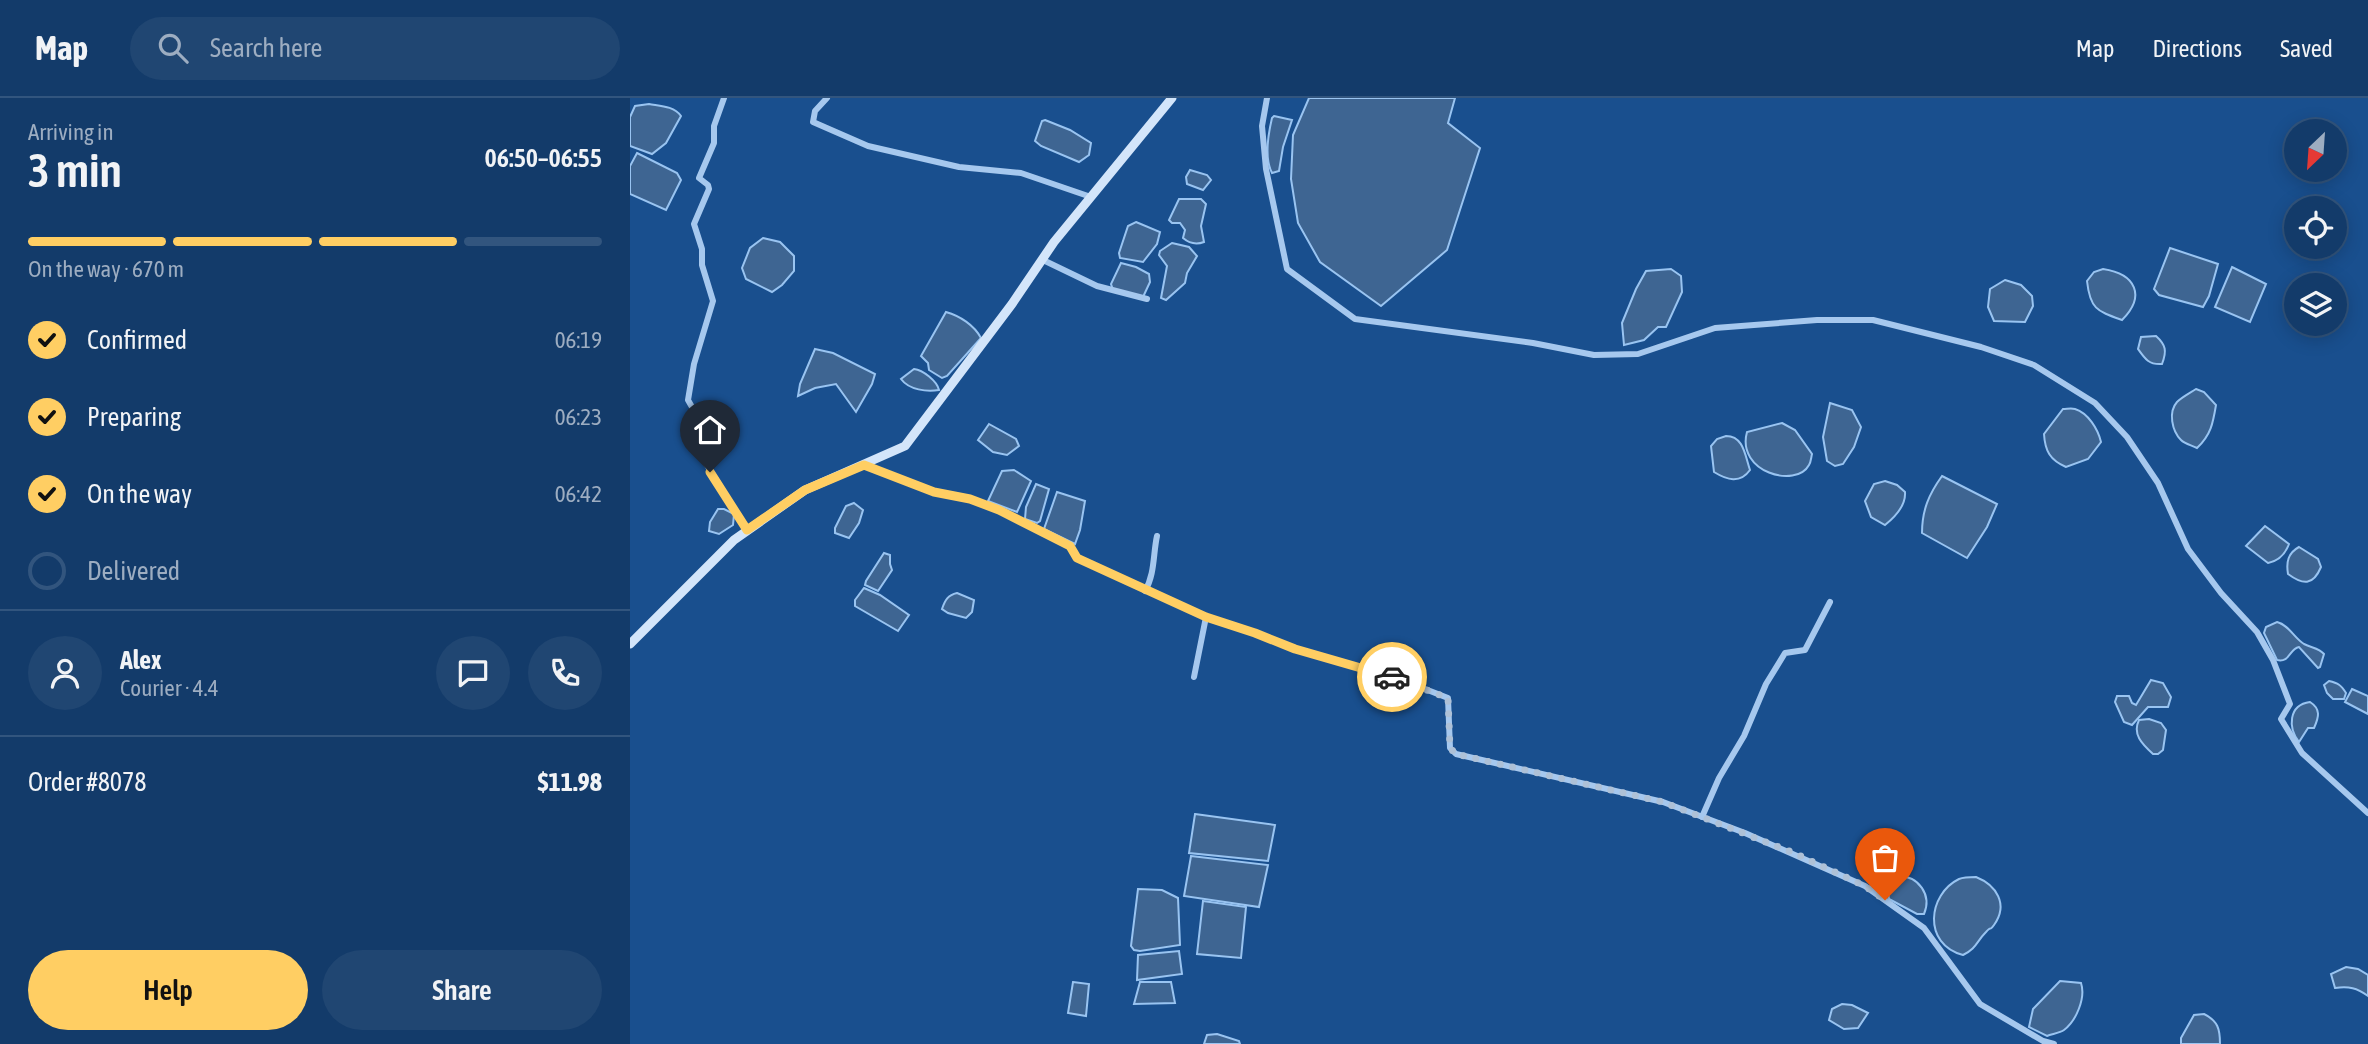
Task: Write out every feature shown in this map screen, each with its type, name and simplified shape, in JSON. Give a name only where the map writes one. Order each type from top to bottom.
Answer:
[{"type":"street","points":[[724,98],[714,126],[714,143],[699,178],[709,189],[694,224],[702,249],[702,265],[713,300],[696,356],[688,400],[716,438],[701,453],[702,457],[747,530]]},
{"type":"street","points":[[827,98],[815,111],[813,122],[868,146],[959,167],[1021,173],[1091,197]]},
{"type":"street","points":[[630,644],[724,549],[747,530],[805,490],[905,446],[1091,197],[1172,98]]},
{"type":"street","points":[[1267,98],[1262,126],[1266,169],[1287,269],[1355,319],[1533,343],[1594,355],[1638,355],[1715,328],[1817,320],[1873,320],[1981,347],[2034,365],[2095,403],[2127,438],[2158,483],[2188,549],[2221,593],[2257,632],[2273,660],[2290,704],[2281,719],[2302,753],[2368,813]]},
{"type":"street","points":[[1043,260],[1097,286],[1147,299]]},
{"type":"street","points":[[864,465],[934,492],[970,499],[999,510],[1070,546],[1077,558],[1206,617],[1295,649],[1393,677],[1448,698],[1450,748],[1456,754],[1663,802],[1794,853],[1865,886],[1924,928],[1980,1004],[2043,1041],[2054,1044]]},
{"type":"street","points":[[1145,591],[1151,580],[1157,536]]},
{"type":"street","points":[[1702,817],[1744,736],[1766,684],[1785,653],[1805,650],[1830,602]]},
{"type":"street","points":[[1194,677],[1206,617]]},
{"type":"water","points":[[1309,98],[1455,98],[1448,123],[1480,148],[1447,250],[1381,306],[1320,262],[1298,223],[1291,179],[1293,135]]},
{"type":"water","points":[[649,104],[671,108],[681,116],[666,143],[652,154],[630,146],[630,117],[635,106]]},
{"type":"water","points":[[1274,116],[1292,120],[1279,171],[1272,173],[1268,146]]},
{"type":"water","points":[[1042,121],[1070,130],[1091,143],[1089,155],[1079,162],[1041,146],[1035,141]]},
{"type":"water","points":[[637,153],[677,173],[681,180],[666,210],[630,194],[630,166]]},
{"type":"water","points":[[1190,170],[1207,175],[1211,180],[1203,190],[1187,184],[1186,177]]},
{"type":"water","points":[[1179,199],[1201,199],[1206,204],[1201,226],[1204,242],[1193,243],[1186,240],[1183,238],[1185,230],[1180,223],[1172,223],[1169,220]]},
{"type":"water","points":[[1136,222],[1160,232],[1157,244],[1143,262],[1120,258],[1119,253],[1128,226]]},
{"type":"water","points":[[763,238],[780,242],[794,256],[794,271],[772,292],[746,279],[742,268],[750,248]]},
{"type":"water","points":[[1172,243],[1189,247],[1197,256],[1187,273],[1185,283],[1166,300],[1161,298],[1167,266],[1159,255],[1160,251]]},
{"type":"water","points":[[2170,248],[2218,264],[2203,307],[2159,295],[2154,289]]},
{"type":"water","points":[[1121,263],[1149,274],[1150,282],[1143,297],[1113,290],[1111,284]]},
{"type":"water","points":[[2232,267],[2266,284],[2250,322],[2215,307]]},
{"type":"water","points":[[1671,269],[1681,276],[1682,292],[1666,327],[1658,327],[1644,340],[1624,345],[1622,323],[1646,271]]},
{"type":"water","points":[[2103,269],[2123,276],[2134,287],[2134,303],[2122,320],[2096,308],[2090,298],[2087,281],[2094,272]]},
{"type":"water","points":[[2005,280],[2021,285],[2032,296],[2033,306],[2025,322],[1994,321],[1988,307],[1990,289]]},
{"type":"water","points":[[946,312],[966,322],[981,338],[947,376],[942,378],[929,370],[928,363],[921,356]]},
{"type":"water","points":[[2156,336],[2165,349],[2162,364],[2148,361],[2138,349],[2141,337]]},
{"type":"water","points":[[815,349],[833,353],[875,374],[856,412],[836,384],[815,388],[798,396],[800,384]]},
{"type":"water","points":[[914,369],[929,376],[939,390],[918,389],[904,383],[901,379]]},
{"type":"water","points":[[2196,389],[2204,392],[2216,405],[2211,428],[2197,448],[2181,440],[2173,427],[2172,416],[2177,402]]},
{"type":"water","points":[[1830,403],[1852,410],[1861,427],[1854,447],[1843,464],[1835,466],[1827,461],[1823,437]]},
{"type":"water","points":[[2063,409],[2075,409],[2084,414],[2095,427],[2101,442],[2088,459],[2066,467],[2049,454],[2044,434]]},
{"type":"water","points":[[1782,423],[1795,430],[1812,454],[1809,465],[1792,476],[1781,476],[1758,466],[1750,457],[1746,446],[1747,432]]},
{"type":"water","points":[[989,424],[1016,439],[1019,446],[1007,455],[993,452],[978,440]]},
{"type":"water","points":[[1726,436],[1737,439],[1740,443],[1750,470],[1738,479],[1728,479],[1714,472],[1711,446],[1717,439]]},
{"type":"water","points":[[1014,470],[1031,481],[1017,512],[988,501],[1002,471]]},
{"type":"water","points":[[1942,476],[1997,504],[1987,527],[1967,558],[1922,533],[1927,503]]},
{"type":"water","points":[[1885,481],[1897,485],[1905,492],[1904,502],[1885,525],[1871,517],[1865,501],[1874,484]]},
{"type":"water","points":[[1036,484],[1049,489],[1040,521],[1037,523],[1025,519],[1026,507]]},
{"type":"water","points":[[1057,492],[1085,501],[1075,544],[1044,529]]},
{"type":"water","points":[[854,503],[863,510],[859,523],[849,538],[835,533],[846,506]]},
{"type":"water","points":[[718,509],[734,514],[733,525],[719,534],[709,531],[710,522]]},
{"type":"water","points":[[2265,526],[2289,544],[2281,557],[2268,563],[2246,546]]},
{"type":"water","points":[[2299,547],[2318,559],[2321,567],[2315,578],[2307,582],[2288,574],[2289,558]]},
{"type":"water","points":[[884,553],[890,555],[892,570],[878,591],[865,585]]},
{"type":"water","points":[[864,588],[880,595],[909,615],[898,631],[855,606],[855,600]]},
{"type":"water","points":[[957,593],[974,600],[972,612],[966,618],[942,609],[947,598]]},
{"type":"water","points":[[2277,622],[2304,644],[2324,654],[2320,667],[2318,668],[2299,647],[2285,660],[2277,660],[2264,633],[2266,627]]},
{"type":"water","points":[[2151,680],[2163,683],[2171,697],[2168,707],[2148,707],[2132,725],[2124,722],[2115,702],[2117,696],[2129,696],[2136,705]]},
{"type":"water","points":[[2329,681],[2342,688],[2346,693],[2344,699],[2333,699],[2327,693],[2324,685]]},
{"type":"water","points":[[2352,689],[2368,696],[2368,714],[2345,702]]},
{"type":"water","points":[[2310,702],[2317,710],[2317,720],[2314,728],[2308,728],[2299,742],[2293,730],[2292,718],[2297,708]]},
{"type":"water","points":[[2149,719],[2161,723],[2166,730],[2163,750],[2158,754],[2153,754],[2137,734],[2139,720]]},
{"type":"water","points":[[1195,814],[1275,825],[1268,861],[1189,853]]},
{"type":"water","points":[[1191,856],[1268,865],[1259,907],[1184,896]]},
{"type":"water","points":[[1898,876],[1912,879],[1922,888],[1926,900],[1924,914],[1917,914],[1889,899],[1887,887]]},
{"type":"water","points":[[1976,877],[1994,890],[1998,896],[2000,910],[1992,927],[1963,955],[1941,941],[1934,918],[1941,896],[1949,886],[1961,878]]},
{"type":"water","points":[[1138,889],[1162,890],[1178,898],[1180,945],[1140,951],[1131,946]]},
{"type":"water","points":[[1203,901],[1246,907],[1241,958],[1197,954]]},
{"type":"water","points":[[1179,951],[1182,974],[1137,980],[1138,955]]},
{"type":"water","points":[[2346,967],[2358,969],[2368,975],[2368,996],[2353,988],[2335,988],[2331,974]]},
{"type":"water","points":[[2060,981],[2081,983],[2081,1002],[2068,1026],[2047,1036],[2029,1027],[2033,1009]]},
{"type":"water","points":[[1073,982],[1089,984],[1086,1016],[1068,1013]]},
{"type":"water","points":[[1140,982],[1171,982],[1175,1003],[1134,1004]]},
{"type":"water","points":[[1842,1004],[1852,1005],[1868,1013],[1858,1028],[1844,1029],[1829,1020],[1832,1009]]},
{"type":"water","points":[[2204,1014],[2217,1026],[2220,1044],[2181,1044],[2181,1038],[2194,1015]]},
{"type":"water","points":[[1217,1034],[1239,1041],[1240,1044],[1204,1044],[1207,1035]]},
{"type":"way so far","points":[[1392,677],[1448,698],[1450,748],[1456,754],[1663,802],[1794,853],[1865,886],[1885,900]]},
{"type":"route","points":[[710,472],[747,530],[805,490],[864,465],[934,492],[970,499],[999,510],[1070,546],[1077,558],[1206,617],[1295,649],[1392,677]]}]
